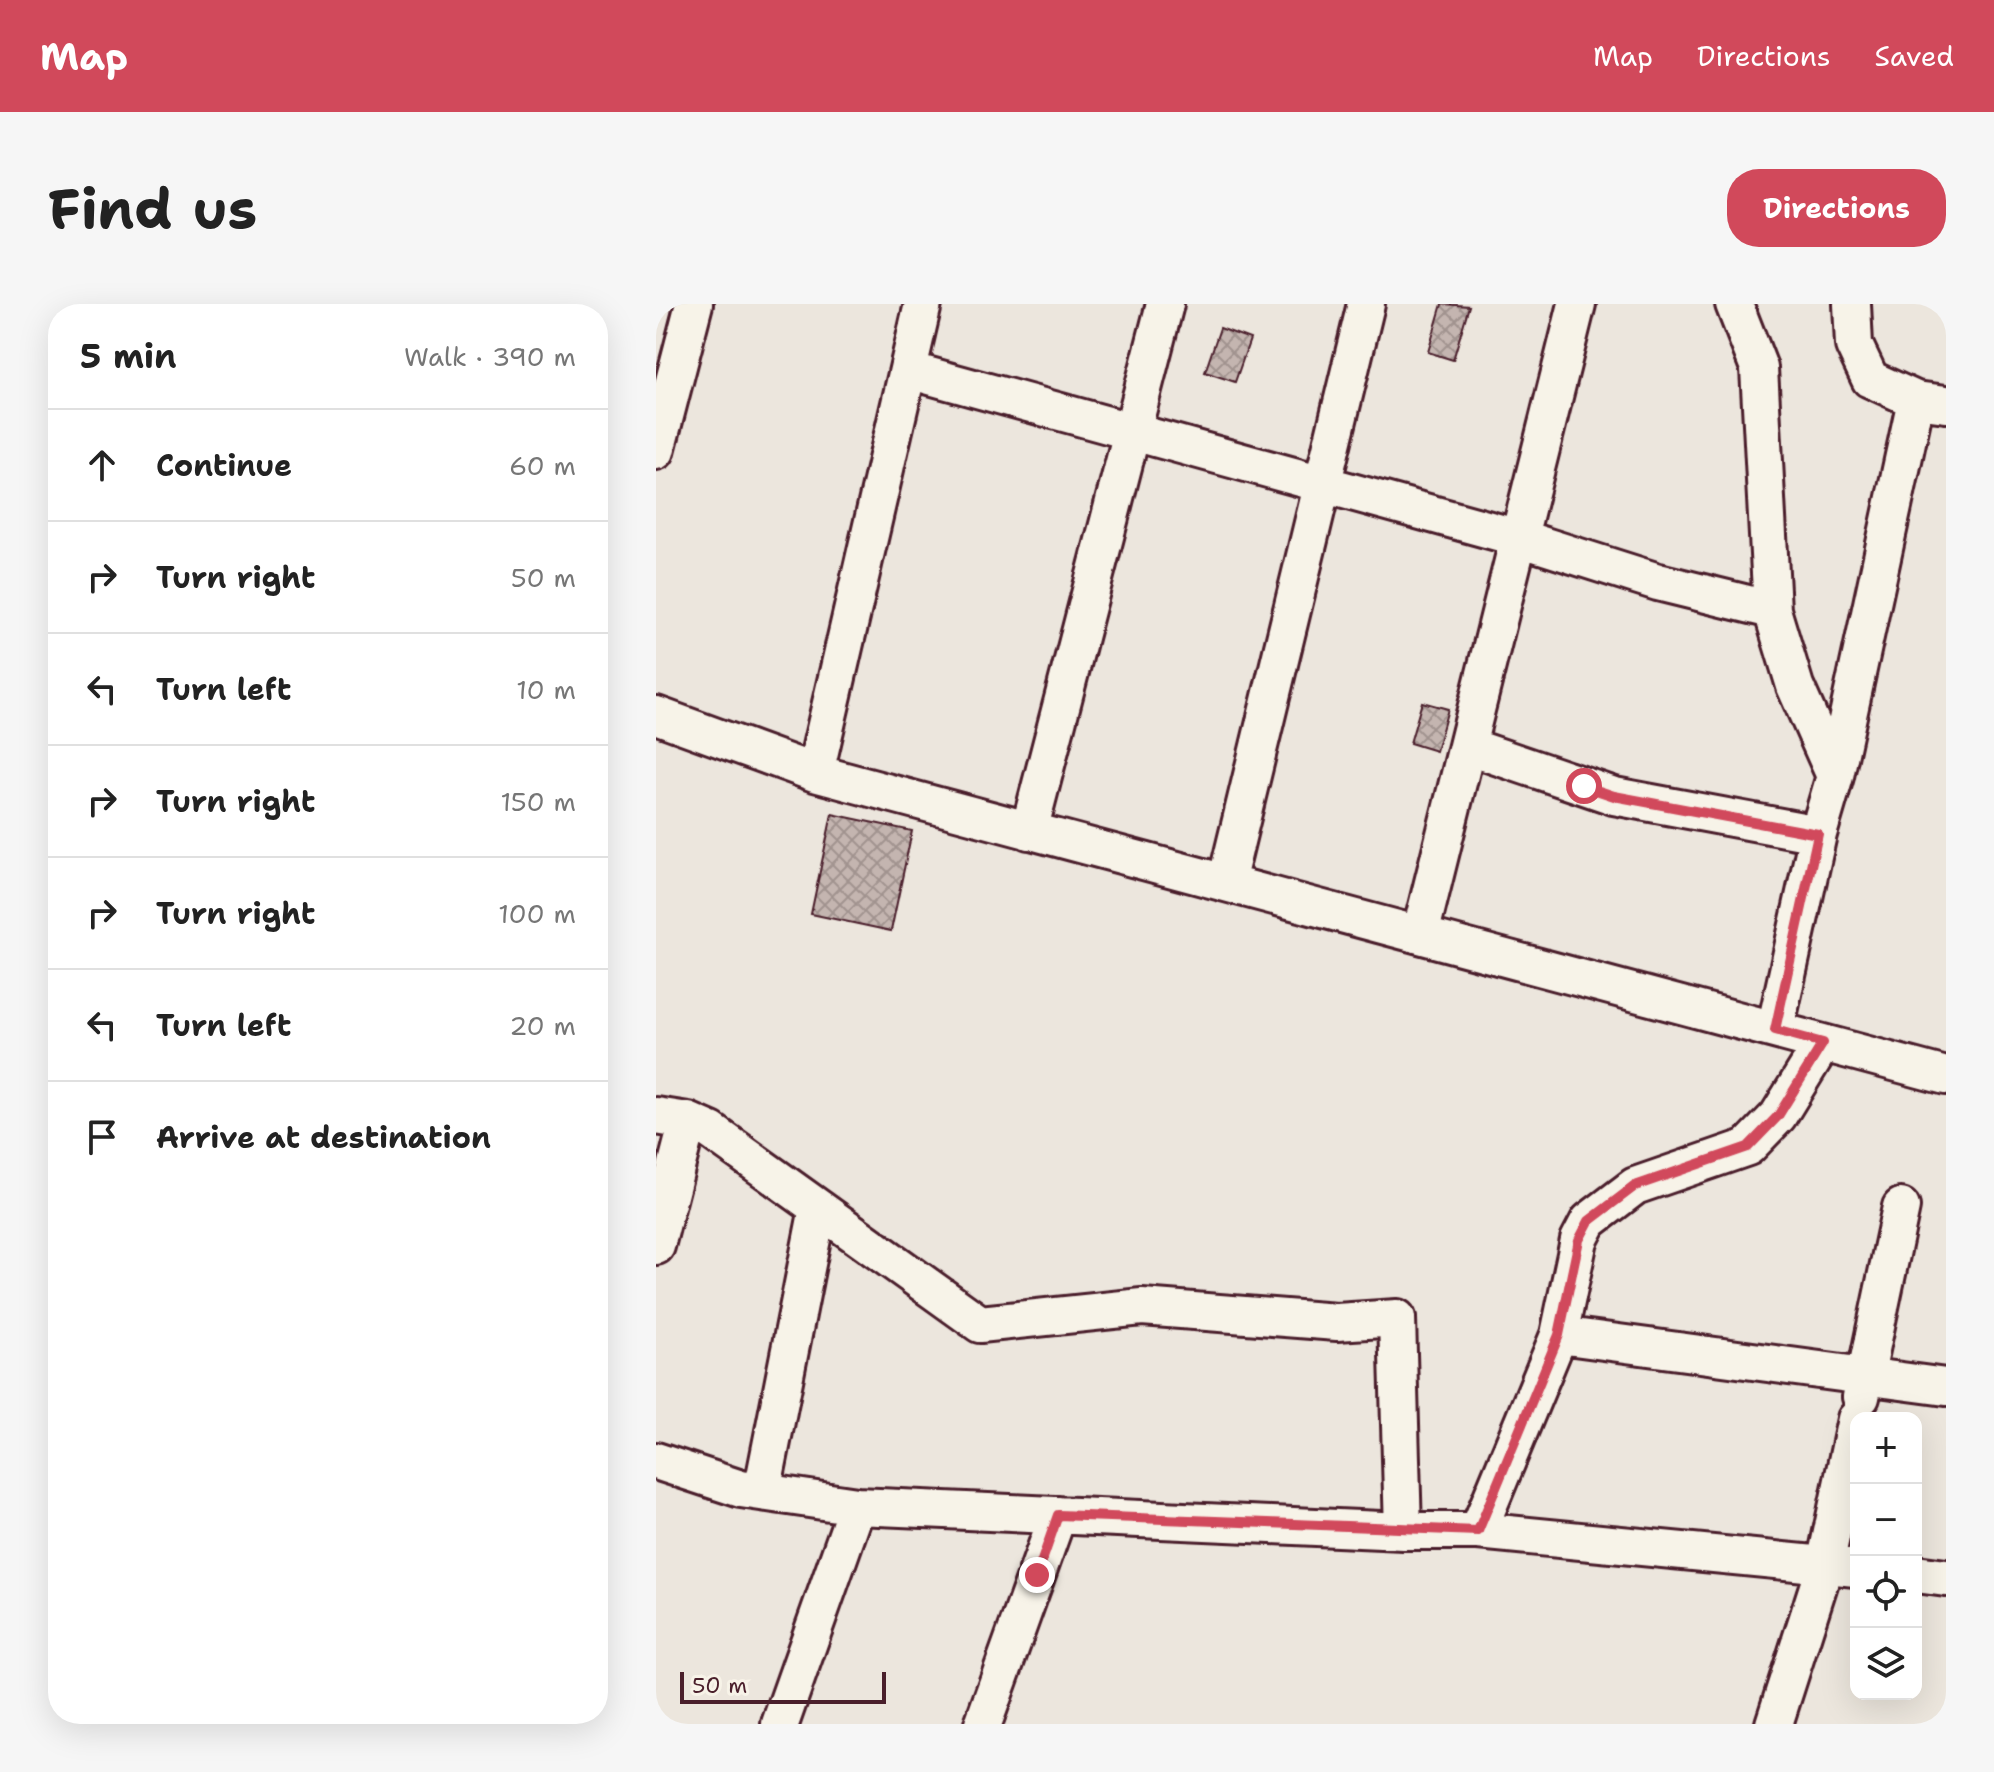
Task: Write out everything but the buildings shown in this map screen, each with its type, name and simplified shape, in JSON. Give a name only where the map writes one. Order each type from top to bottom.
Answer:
[{"type":"street","points":[[656,451],[694,304]]},
{"type":"street","points":[[815,773],[923,304]]},
{"type":"street","points":[[1029,831],[1165,304]]},
{"type":"street","points":[[1226,883],[1366,304]]},
{"type":"street","points":[[1420,935],[1577,304]]},
{"type":"street","points":[[1734,304],[1759,368],[1772,610],[1795,686],[1835,776]]},
{"type":"street","points":[[1775,1030],[1818,834],[1931,402],[1870,379],[1854,345],[1852,304]]},
{"type":"street","points":[[908,370],[1519,538],[1658,582],[1772,610]]},
{"type":"street","points":[[656,715],[815,773],[1946,1076]]},
{"type":"street","points":[[1467,746],[1614,796],[1818,834]]},
{"type":"street","points":[[1478,1531],[1559,1335],[1579,1240],[1589,1221],[1635,1186],[1748,1147],[1778,1116],[1823,1043]]},
{"type":"street","points":[[656,1246],[672,1118],[711,1131],[980,1324],[1142,1307],[1337,1322],[1397,1318],[1403,1531]]},
{"type":"street","points":[[1857,1412],[1901,1207]]},
{"type":"street","points":[[762,1492],[818,1208]]},
{"type":"street","points":[[1559,1335],[1946,1387]]},
{"type":"street","points":[[660,1473],[857,1506],[1403,1531],[1478,1531],[1840,1567]]},
{"type":"street","points":[[1774,1724],[1840,1567],[1850,1474]]},
{"type":"street","points":[[780,1724],[857,1506]]},
{"type":"street","points":[[983,1724],[1058,1515]]},
{"type":"street","points":[[1922,1575],[1946,1578]]},
{"type":"route","points":[[1037,1575],[1058,1515],[1403,1531],[1478,1531],[1559,1335],[1579,1240],[1589,1221],[1635,1186],[1748,1147],[1778,1116],[1823,1043],[1775,1030],[1818,834],[1614,796],[1584,786]]}]
